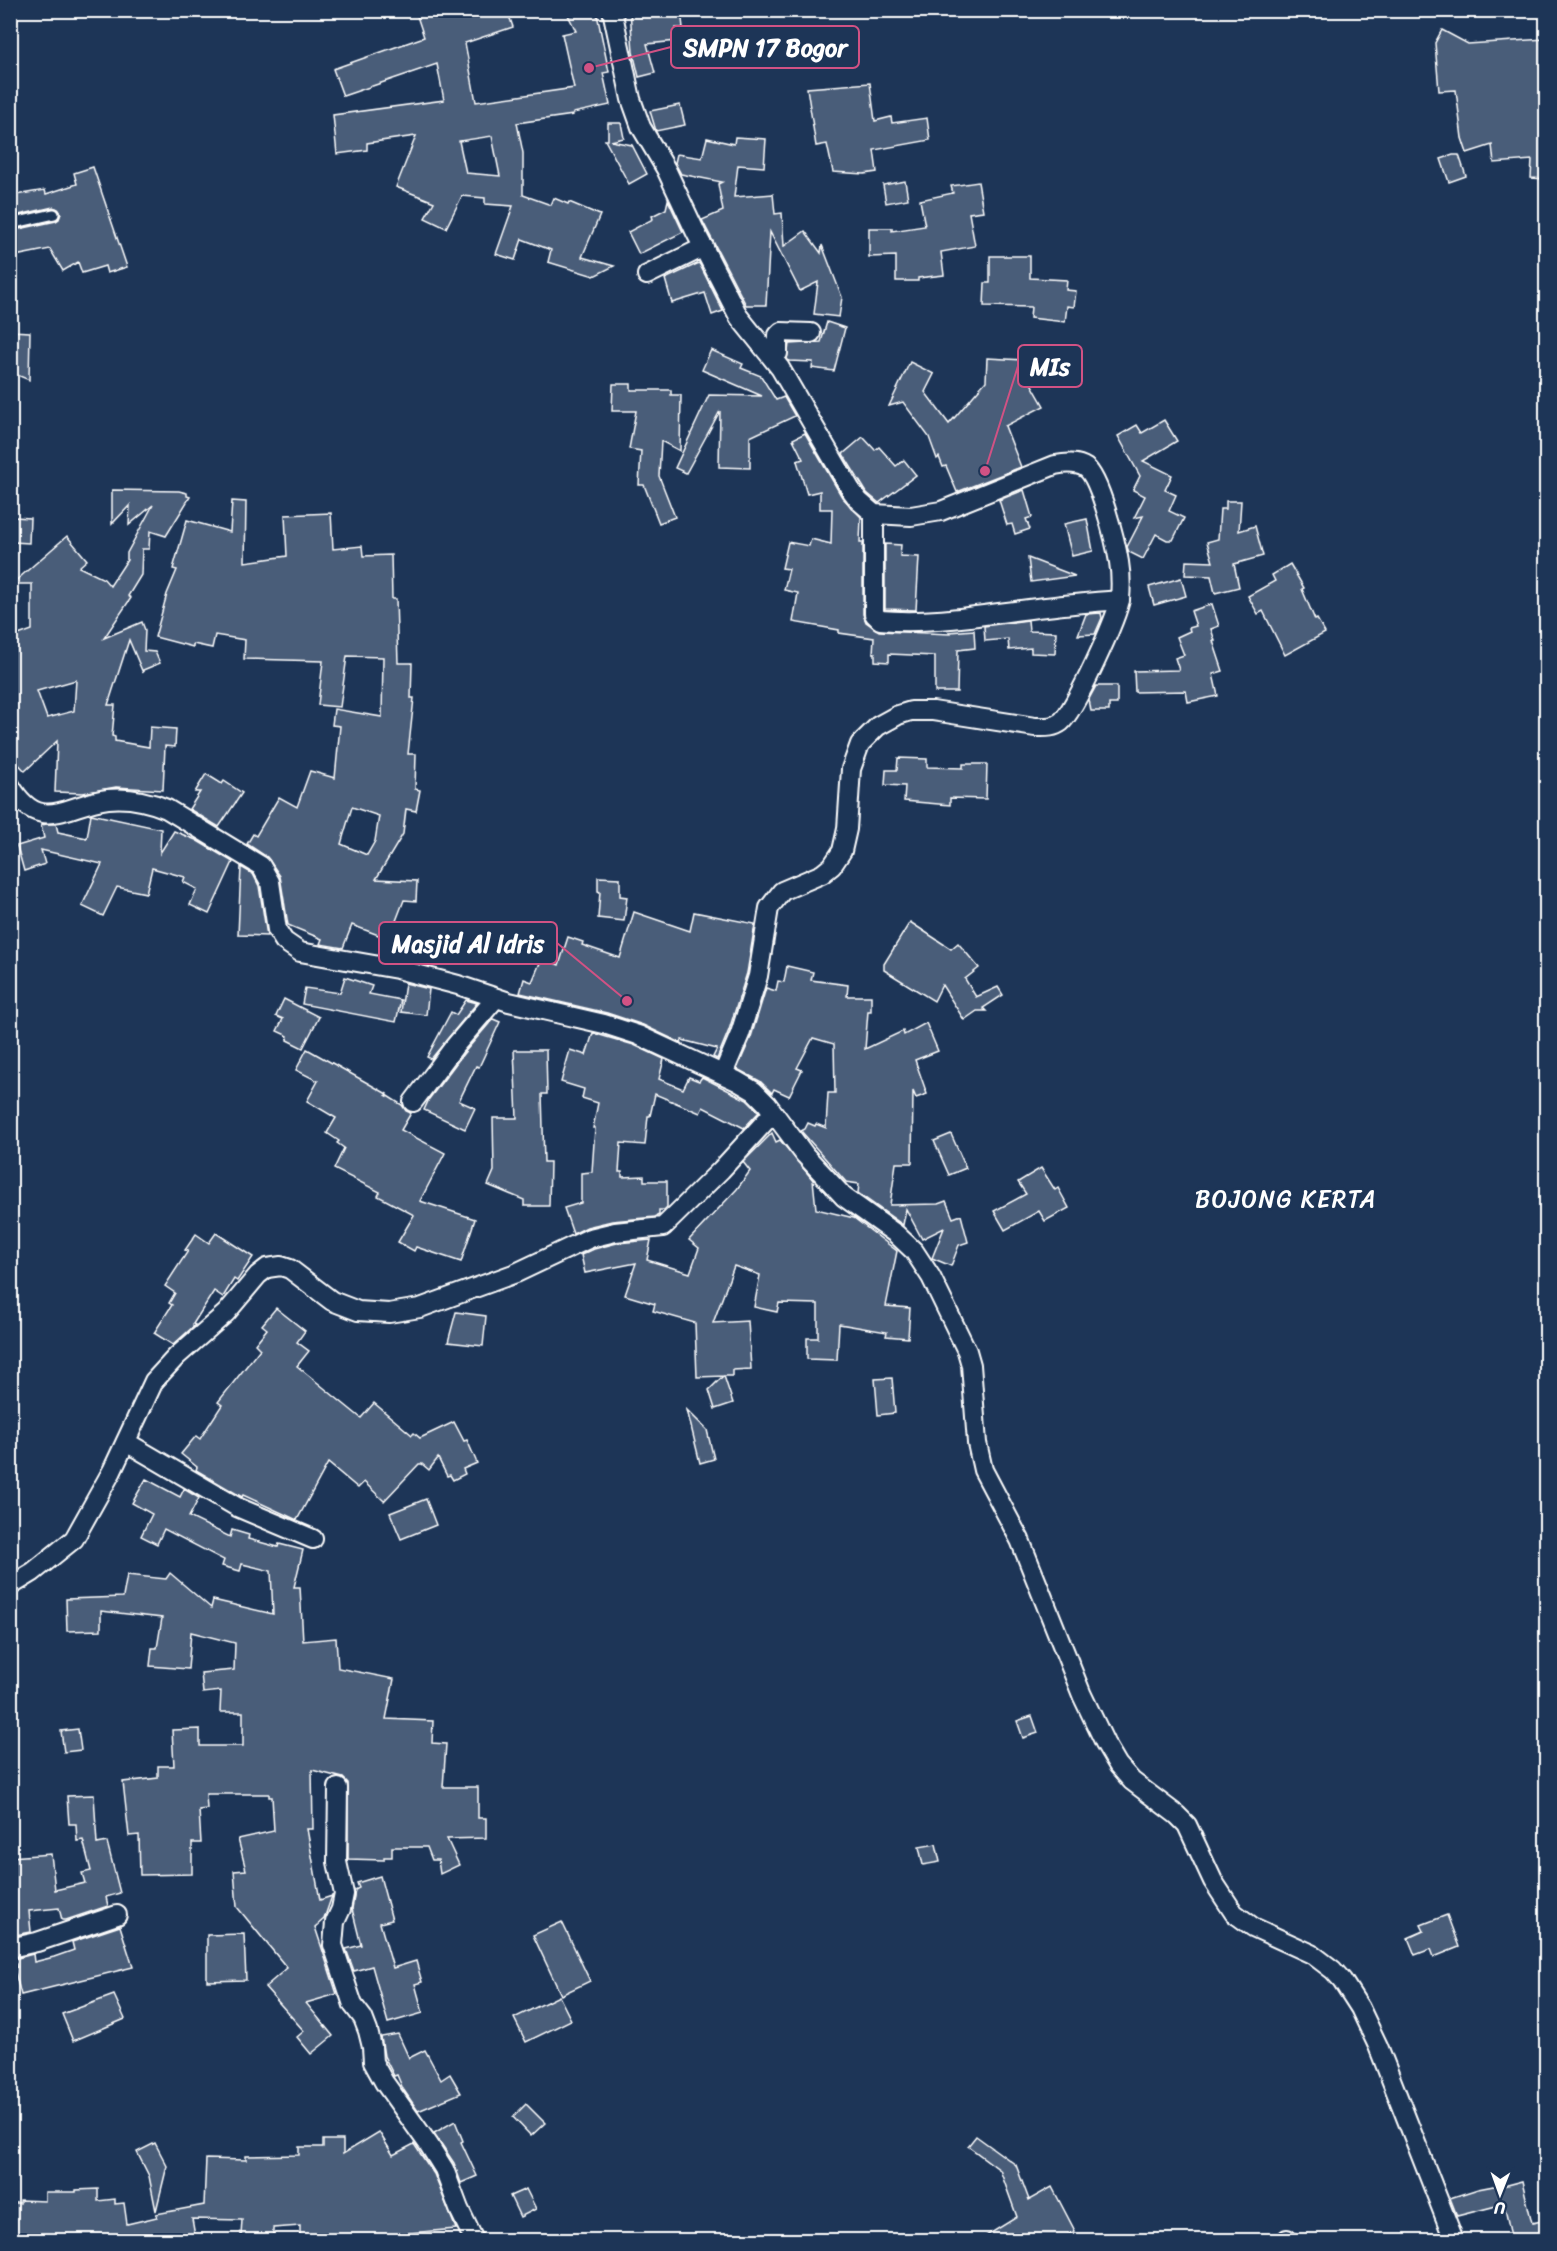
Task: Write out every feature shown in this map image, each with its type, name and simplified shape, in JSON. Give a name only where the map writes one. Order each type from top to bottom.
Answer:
[{"type":"street","points":[[612,10],[636,117],[666,169],[739,317],[773,357],[859,501],[874,514],[911,516],[941,511],[1055,465],[1076,464],[1085,467],[1091,473],[1107,515],[1119,563],[1120,600],[1111,626],[1077,700],[1061,722],[1051,727],[1035,727],[933,711],[911,711],[878,726],[860,744],[851,769],[847,829],[842,851],[832,866],[822,874],[782,891],[769,908],[758,976],[740,1034],[723,1074]]},
{"type":"street","points":[[647,275],[704,247]]},
{"type":"street","points":[[773,357],[778,353],[778,335],[781,332],[811,333]]},
{"type":"street","points":[[874,514],[874,614],[880,620],[911,622],[951,620],[1120,600]]},
{"type":"street","points":[[10,785],[24,805],[42,812],[64,812],[107,800],[139,800],[158,805],[261,866],[269,879],[277,930],[284,941],[305,954],[358,960],[458,985],[496,998],[571,1015],[623,1030],[723,1074],[754,1091],[838,1192],[902,1239],[914,1251],[926,1268],[968,1351],[977,1443],[983,1470],[1020,1540],[1079,1687],[1105,1743],[1118,1765],[1132,1781],[1187,1825],[1213,1881],[1234,1913],[1253,1927],[1312,1954],[1342,1980],[1360,2008],[1378,2046],[1454,2241]]},
{"type":"street","points":[[413,1102],[454,1047],[496,998]]},
{"type":"street","points":[[10,1586],[47,1562],[74,1539],[126,1442],[137,1413],[154,1381],[177,1356],[226,1313],[258,1275],[267,1268],[281,1266],[290,1269],[332,1301],[358,1311],[389,1313],[420,1308],[516,1273],[590,1238],[615,1232],[663,1227],[726,1165],[773,1113]]},
{"type":"street","points":[[126,1442],[237,1507],[312,1539]]},
{"type":"street","points":[[338,1788],[336,1862],[344,1894],[341,1909],[334,1922],[333,1945],[353,2005],[363,2018],[368,2031],[373,2062],[384,2082],[444,2169],[474,2241]]},
{"type":"street","points":[[10,1948],[37,1942],[117,1915]]},
{"type":"lane","points":[[10,224],[54,214]]},
{"type":"building","points":[[415,10],[507,10],[513,27],[465,43],[476,102],[574,88],[562,34],[576,31],[568,15],[597,14],[609,72],[603,73],[610,105],[573,113],[573,115],[517,123],[523,153],[523,195],[551,205],[554,198],[600,215],[582,257],[614,266],[594,276],[548,262],[551,250],[522,239],[515,260],[496,254],[513,206],[485,204],[485,198],[462,196],[446,228],[425,218],[434,202],[396,187],[416,136],[367,143],[367,150],[337,154],[333,115],[444,100],[437,64],[343,96],[333,69],[424,37]],"holes":[[[492,136],[500,176],[466,173],[459,141]]]},
{"type":"building","points":[[630,10],[681,10],[683,28],[676,28],[677,41],[647,44],[655,73],[639,77],[633,52]]},
{"type":"building","points":[[1442,30],[1468,44],[1546,39],[1546,94],[1542,95],[1546,122],[1546,179],[1531,178],[1532,160],[1494,163],[1492,145],[1467,153],[1462,138],[1456,90],[1439,91],[1435,43]]},
{"type":"building","points":[[870,83],[875,121],[891,117],[892,123],[927,118],[930,140],[874,150],[877,172],[864,174],[833,172],[827,144],[816,146],[807,88]]},
{"type":"building","points":[[680,105],[685,125],[656,131],[650,111]]},
{"type":"building","points":[[608,123],[621,123],[624,138],[611,141],[632,145],[647,174],[629,184],[605,140],[608,140]]},
{"type":"building","points":[[735,137],[766,139],[764,167],[738,165],[734,197],[773,194],[775,214],[782,213],[784,246],[805,231],[821,253],[822,245],[842,297],[839,317],[814,314],[818,282],[800,291],[770,232],[766,305],[746,305],[702,220],[723,211],[718,184],[722,182],[681,174],[675,163],[677,154],[702,158],[707,138],[734,144]]},
{"type":"building","points":[[1459,155],[1466,176],[1449,182],[1441,159]]},
{"type":"building","points":[[93,167],[127,267],[107,273],[105,266],[82,273],[78,262],[63,271],[50,249],[10,257],[10,231],[56,221],[61,213],[53,207],[10,217],[10,196],[45,190],[46,194],[77,184],[74,173]]},
{"type":"building","points":[[905,181],[908,199],[886,203],[883,185]]},
{"type":"building","points":[[978,182],[983,211],[969,213],[975,246],[941,252],[944,275],[918,278],[918,281],[896,281],[896,256],[869,257],[869,228],[892,228],[892,231],[925,226],[920,200],[953,193],[951,186]]},
{"type":"building","points":[[668,200],[683,232],[639,254],[628,232],[653,219],[652,216],[666,209]]},
{"type":"building","points":[[990,256],[1030,256],[1030,278],[1067,280],[1066,290],[1076,291],[1074,307],[1067,306],[1065,322],[1030,318],[1031,307],[984,306],[985,283],[990,283]]},
{"type":"building","points":[[699,263],[723,311],[712,315],[705,293],[672,303],[665,279]]},
{"type":"building","points":[[827,322],[845,328],[834,371],[812,368],[813,362],[787,359],[789,344],[821,342]]},
{"type":"building","points":[[10,331],[30,332],[29,380],[10,372]]},
{"type":"building","points":[[711,350],[743,364],[741,368],[761,376],[776,400],[784,397],[795,416],[750,437],[750,468],[719,467],[720,411],[686,473],[675,468],[709,395],[762,396],[702,370]]},
{"type":"building","points":[[987,358],[1024,360],[1023,369],[1044,406],[1005,426],[1021,467],[957,492],[946,466],[943,467],[939,457],[937,459],[929,437],[903,402],[889,406],[910,362],[934,374],[925,392],[949,424],[986,381]]},
{"type":"building","points":[[613,384],[631,384],[631,390],[671,390],[671,395],[681,395],[680,451],[661,441],[659,476],[675,517],[659,523],[644,485],[639,485],[641,451],[629,449],[636,411],[612,411]]},
{"type":"building","points":[[1164,420],[1177,441],[1143,461],[1172,475],[1165,490],[1176,495],[1169,511],[1184,518],[1173,540],[1167,540],[1156,534],[1143,559],[1129,552],[1127,547],[1143,516],[1134,518],[1145,496],[1133,490],[1140,476],[1118,436],[1137,425],[1142,433]]},
{"type":"building","points":[[805,433],[842,497],[861,517],[863,614],[866,622],[879,631],[950,634],[949,632],[974,630],[975,648],[958,650],[957,692],[935,692],[935,656],[889,654],[889,662],[875,661],[874,638],[839,633],[839,630],[793,622],[798,593],[784,590],[789,569],[782,568],[788,542],[809,546],[811,539],[831,544],[832,509],[820,509],[820,491],[807,494],[797,461],[803,459],[793,439]]},
{"type":"building","points":[[863,437],[875,450],[879,447],[896,466],[904,460],[916,475],[879,503],[867,493],[843,454]]},
{"type":"building","points":[[112,490],[179,491],[187,493],[190,497],[166,536],[150,531],[149,549],[142,549],[141,575],[128,596],[131,598],[104,638],[142,622],[145,630],[144,651],[155,652],[160,663],[143,670],[143,673],[129,640],[108,705],[115,705],[112,736],[115,737],[115,741],[149,747],[150,727],[176,729],[175,747],[165,746],[163,790],[116,787],[83,793],[55,792],[57,741],[25,771],[10,755],[10,638],[32,630],[32,584],[12,584],[67,536],[87,560],[79,567],[104,579],[110,586],[127,560],[127,553],[153,505],[129,525],[130,505],[112,524]],"holes":[[[76,680],[74,711],[47,718],[37,691]]]},
{"type":"building","points":[[1024,490],[1032,517],[1026,519],[1030,529],[1015,534],[1012,524],[1007,525],[999,500]]},
{"type":"building","points":[[232,501],[246,502],[245,562],[287,556],[285,515],[331,513],[333,549],[362,546],[363,556],[391,555],[392,599],[396,599],[398,663],[412,663],[411,698],[414,698],[408,754],[416,754],[415,789],[420,790],[416,811],[406,809],[403,834],[376,879],[417,881],[416,901],[404,900],[389,939],[352,925],[343,948],[320,944],[322,939],[288,925],[280,876],[267,857],[247,844],[253,834],[256,836],[279,797],[297,807],[310,771],[335,778],[340,726],[332,725],[334,709],[382,717],[383,657],[347,656],[340,707],[318,705],[323,661],[244,659],[245,640],[215,635],[212,648],[193,644],[193,647],[155,637],[167,594],[177,570],[173,569],[187,520],[230,532]],"holes":[[[352,807],[379,816],[375,841],[367,855],[341,844]]]},
{"type":"building","points":[[1226,501],[1241,501],[1239,531],[1255,526],[1263,556],[1234,564],[1239,587],[1215,593],[1211,576],[1185,575],[1186,561],[1213,562],[1207,542],[1218,539],[1220,509],[1226,509]]},
{"type":"building","points":[[14,517],[30,518],[29,543],[13,542]]},
{"type":"building","points":[[1087,519],[1093,551],[1072,556],[1064,524]]},
{"type":"building","points":[[885,544],[901,545],[900,556],[919,557],[916,610],[885,609]]},
{"type":"building","points":[[1028,558],[1075,576],[1031,582]]},
{"type":"building","points":[[1290,564],[1304,588],[1302,589],[1315,620],[1317,619],[1325,633],[1285,655],[1263,611],[1258,614],[1248,596],[1275,581],[1272,575]]},
{"type":"building","points":[[1181,578],[1186,596],[1154,605],[1149,587]]},
{"type":"building","points":[[1212,604],[1219,626],[1211,629],[1223,671],[1213,674],[1218,696],[1188,702],[1186,691],[1135,692],[1134,671],[1179,670],[1175,658],[1184,655],[1177,637],[1196,626],[1191,611]]},
{"type":"building","points":[[1101,613],[1102,618],[1095,634],[1078,635],[1086,614]]},
{"type":"building","points":[[1028,620],[1029,631],[1056,632],[1055,654],[1031,653],[1031,648],[1009,650],[1008,639],[985,641],[984,626]]},
{"type":"building","points":[[1096,686],[1117,686],[1117,704],[1109,704],[1109,711],[1091,711],[1089,699]]},
{"type":"building","points":[[898,758],[927,759],[927,767],[963,768],[963,764],[987,764],[986,799],[950,798],[950,805],[904,801],[905,786],[885,785],[886,770],[897,770]]},
{"type":"building","points":[[206,774],[222,784],[224,781],[242,793],[219,827],[189,809],[200,792],[195,792]]},
{"type":"building","points":[[91,814],[161,829],[160,853],[174,831],[196,840],[233,862],[209,914],[190,905],[197,889],[183,882],[185,877],[152,868],[146,893],[117,887],[103,916],[82,906],[102,864],[41,850],[45,864],[24,871],[17,846],[44,838],[41,825],[56,824],[58,832],[87,838]]},
{"type":"building","points":[[241,867],[253,874],[259,886],[267,936],[238,935]]},
{"type":"building","points":[[598,877],[620,878],[620,896],[627,897],[624,921],[598,918],[600,892],[598,891]]},
{"type":"building","points":[[634,912],[690,931],[694,912],[755,924],[747,973],[717,1059],[713,1057],[717,1049],[682,1040],[681,1043],[643,1025],[607,1013],[520,993],[524,979],[532,982],[542,958],[559,965],[568,937],[583,942],[582,945],[620,958]]},
{"type":"building","points":[[910,922],[951,949],[958,943],[979,968],[965,979],[976,997],[998,987],[1003,995],[983,1008],[986,1011],[977,1011],[964,1020],[942,985],[934,1001],[884,970],[884,964]]},
{"type":"building","points":[[787,966],[813,972],[811,980],[848,985],[847,996],[871,996],[865,1049],[903,1031],[904,1035],[926,1023],[938,1051],[915,1060],[927,1094],[916,1098],[913,1091],[912,1163],[896,1163],[890,1205],[938,1204],[946,1201],[953,1218],[961,1215],[968,1242],[959,1245],[951,1266],[932,1258],[944,1228],[922,1239],[906,1209],[903,1225],[858,1193],[859,1184],[846,1182],[801,1131],[808,1123],[826,1128],[828,1093],[835,1093],[834,1044],[813,1038],[797,1068],[802,1070],[789,1096],[774,1089],[772,1093],[760,1081],[737,1069],[751,1037],[766,988],[776,991],[778,981],[784,982]]},
{"type":"building","points":[[345,977],[372,986],[369,994],[401,1000],[396,1022],[302,1004],[305,988],[340,993]]},
{"type":"building","points":[[405,983],[429,989],[426,1015],[401,1012]]},
{"type":"building","points":[[284,999],[319,1017],[303,1048],[287,1040],[288,1036],[277,1031],[283,1019],[276,1016]]},
{"type":"building","points":[[466,1000],[477,1003],[431,1059],[427,1057],[451,1012],[456,1015]]},
{"type":"building","points":[[493,1019],[500,1022],[479,1067],[476,1066],[459,1101],[475,1108],[465,1129],[424,1110],[429,1099],[463,1054]]},
{"type":"building","points":[[593,1033],[634,1045],[664,1059],[659,1079],[683,1089],[689,1077],[699,1081],[702,1077],[747,1100],[759,1112],[744,1128],[703,1107],[700,1113],[655,1094],[650,1116],[648,1116],[645,1145],[621,1143],[619,1172],[622,1172],[622,1177],[644,1176],[644,1181],[667,1181],[667,1207],[659,1210],[659,1215],[655,1217],[612,1221],[587,1227],[573,1234],[564,1208],[581,1203],[581,1173],[592,1172],[595,1128],[593,1128],[598,1103],[582,1098],[584,1089],[561,1082],[570,1050],[586,1055]]},
{"type":"building","points":[[307,1049],[387,1094],[402,1105],[406,1111],[411,1113],[401,1130],[445,1153],[420,1201],[475,1219],[461,1262],[416,1247],[414,1251],[398,1242],[414,1215],[378,1196],[380,1192],[334,1169],[344,1148],[337,1143],[339,1141],[327,1133],[336,1118],[307,1101],[318,1081],[296,1070]]},
{"type":"building","points":[[514,1050],[546,1050],[547,1094],[542,1094],[544,1162],[550,1162],[549,1206],[524,1206],[524,1200],[488,1185],[494,1171],[493,1118],[517,1118]]},
{"type":"building","points":[[772,1133],[776,1142],[780,1140],[813,1180],[816,1209],[854,1218],[897,1251],[886,1306],[910,1308],[908,1338],[886,1336],[887,1332],[839,1324],[837,1360],[807,1359],[807,1338],[818,1338],[818,1304],[779,1303],[777,1312],[754,1307],[760,1275],[734,1266],[713,1323],[748,1321],[751,1369],[733,1370],[733,1376],[724,1376],[733,1403],[715,1409],[709,1390],[723,1376],[697,1377],[695,1323],[653,1311],[655,1304],[625,1295],[636,1263],[585,1273],[581,1255],[617,1243],[651,1240],[647,1260],[690,1273],[699,1248],[689,1240],[737,1189],[750,1171],[743,1162]]},
{"type":"building","points":[[951,1134],[966,1168],[949,1175],[934,1141]]},
{"type":"building","points":[[1041,1168],[1055,1190],[1058,1188],[1069,1208],[1045,1221],[1039,1211],[1005,1230],[994,1211],[1026,1194],[1018,1182]]},
{"type":"building","points":[[216,1233],[253,1257],[237,1281],[234,1279],[223,1297],[214,1291],[193,1324],[195,1325],[173,1345],[154,1333],[172,1305],[169,1303],[175,1293],[165,1286],[188,1251],[185,1250],[196,1234],[209,1243]]},
{"type":"building","points":[[276,1308],[305,1331],[297,1342],[309,1351],[297,1366],[361,1418],[374,1403],[412,1435],[414,1433],[420,1438],[454,1422],[464,1441],[467,1440],[477,1463],[463,1469],[465,1474],[453,1480],[450,1475],[447,1476],[438,1458],[429,1470],[419,1464],[384,1501],[364,1482],[358,1488],[328,1463],[297,1520],[243,1495],[242,1497],[196,1470],[197,1467],[181,1454],[196,1436],[200,1439],[222,1405],[218,1402],[260,1349],[255,1344],[267,1329],[262,1325]]},
{"type":"building","points":[[456,1312],[486,1316],[483,1346],[448,1342]]},
{"type":"building","points":[[892,1378],[895,1413],[878,1415],[875,1379]]},
{"type":"building","points":[[687,1410],[707,1430],[714,1459],[700,1463]]},
{"type":"building","points":[[146,1479],[180,1497],[184,1489],[199,1498],[189,1517],[230,1537],[232,1530],[249,1535],[248,1539],[278,1547],[279,1544],[303,1550],[294,1587],[300,1587],[303,1641],[336,1638],[338,1668],[394,1679],[386,1719],[433,1721],[432,1743],[446,1744],[443,1787],[478,1787],[478,1818],[486,1818],[486,1838],[447,1839],[459,1865],[440,1874],[438,1860],[432,1860],[427,1847],[392,1847],[392,1857],[384,1857],[384,1860],[348,1859],[348,1783],[343,1778],[312,1770],[313,1829],[307,1829],[320,1900],[332,1896],[324,1919],[315,1927],[337,1994],[306,2003],[333,2036],[311,2054],[297,2037],[304,2031],[265,1987],[287,1968],[237,1907],[234,1871],[246,1870],[238,1839],[274,1831],[272,1797],[269,1797],[269,1794],[206,1794],[207,1809],[199,1810],[201,1843],[192,1843],[192,1874],[140,1875],[139,1835],[129,1836],[123,1782],[158,1778],[158,1766],[174,1766],[172,1730],[200,1729],[200,1746],[243,1746],[243,1712],[220,1712],[221,1691],[203,1693],[201,1673],[234,1670],[235,1643],[191,1632],[188,1669],[150,1666],[152,1648],[157,1648],[162,1618],[101,1611],[101,1630],[67,1631],[66,1599],[123,1597],[127,1575],[166,1579],[170,1573],[211,1608],[213,1600],[273,1614],[271,1571],[242,1564],[240,1571],[222,1566],[224,1560],[164,1529],[157,1544],[141,1536],[152,1514],[132,1503]]},
{"type":"building","points":[[426,1499],[436,1525],[401,1539],[390,1513]]},
{"type":"building","points":[[1032,1716],[1038,1733],[1023,1738],[1017,1721]]},
{"type":"building","points":[[78,1729],[81,1750],[64,1752],[61,1731]]},
{"type":"building","points":[[94,1795],[97,1844],[107,1842],[120,1893],[106,1897],[108,1906],[66,1920],[62,1920],[59,1908],[29,1911],[31,1932],[10,1936],[10,1857],[51,1854],[55,1890],[85,1883],[82,1873],[91,1871],[83,1840],[77,1841],[76,1824],[69,1824],[67,1796]]},
{"type":"building","points":[[936,1844],[940,1862],[923,1865],[919,1847]]},
{"type":"building","points":[[380,1876],[392,1920],[380,1923],[393,1968],[416,1961],[422,1982],[415,1984],[423,2013],[388,2023],[372,1966],[354,1971],[346,1949],[361,1945],[352,1909],[355,1890],[359,1888],[357,1883]]},
{"type":"building","points":[[1447,1915],[1459,1947],[1434,1957],[1431,1949],[1415,1955],[1408,1938],[1424,1931],[1421,1925]]},
{"type":"building","points":[[562,1922],[590,1981],[561,1995],[533,1935]]},
{"type":"building","points":[[120,1926],[133,1967],[21,1995],[14,1959],[33,1954],[34,1962],[54,1957],[74,1950],[72,1942]]},
{"type":"building","points":[[244,1934],[246,1980],[207,1981],[207,1935]]},
{"type":"building","points":[[114,1995],[125,2019],[73,2041],[62,2014]]},
{"type":"building","points":[[559,1996],[571,2020],[526,2042],[514,2018]]},
{"type":"building","points":[[398,2034],[409,2058],[425,2050],[441,2080],[450,2074],[461,2093],[418,2111],[403,2089],[397,2075],[394,2076],[384,2056],[381,2037]]},
{"type":"building","points":[[526,2104],[545,2123],[531,2136],[513,2117]]},
{"type":"building","points":[[455,2121],[463,2141],[461,2142],[477,2176],[461,2183],[454,2163],[434,2133]]},
{"type":"building","points":[[379,2132],[393,2155],[414,2144],[434,2174],[456,2229],[387,2235],[387,2241],[300,2241],[300,2226],[273,2228],[273,2237],[241,2236],[242,2220],[192,2219],[195,2236],[174,2241],[10,2241],[10,2203],[20,2203],[20,2200],[45,2201],[45,2192],[98,2189],[98,2201],[115,2199],[115,2204],[124,2203],[127,2224],[157,2217],[156,2214],[204,2205],[206,2159],[246,2160],[246,2156],[299,2155],[299,2147],[323,2147],[323,2140],[343,2140],[343,2154]]},
{"type":"building","points":[[976,2136],[1016,2165],[1029,2200],[1052,2187],[1075,2231],[1057,2241],[978,2241],[1017,2217],[1000,2170],[968,2146]]},
{"type":"building","points":[[155,2143],[167,2166],[156,2211],[149,2176],[137,2152]]},
{"type":"building","points":[[1522,2181],[1532,2223],[1546,2220],[1546,2241],[1512,2241],[1504,2204],[1457,2216],[1450,2198],[1478,2189]]},
{"type":"building","points":[[526,2189],[536,2209],[520,2217],[510,2196]]},
{"type":"place","name":"SMPN 17 Bogor","points":[[589,68]]},
{"type":"place","name":"MIs","points":[[985,471]]},
{"type":"place","name":"Masjid Al Idris","points":[[627,1001]]},
{"type":"district","name":"BOJONG KERTA","points":[[1286,1199]]}]
